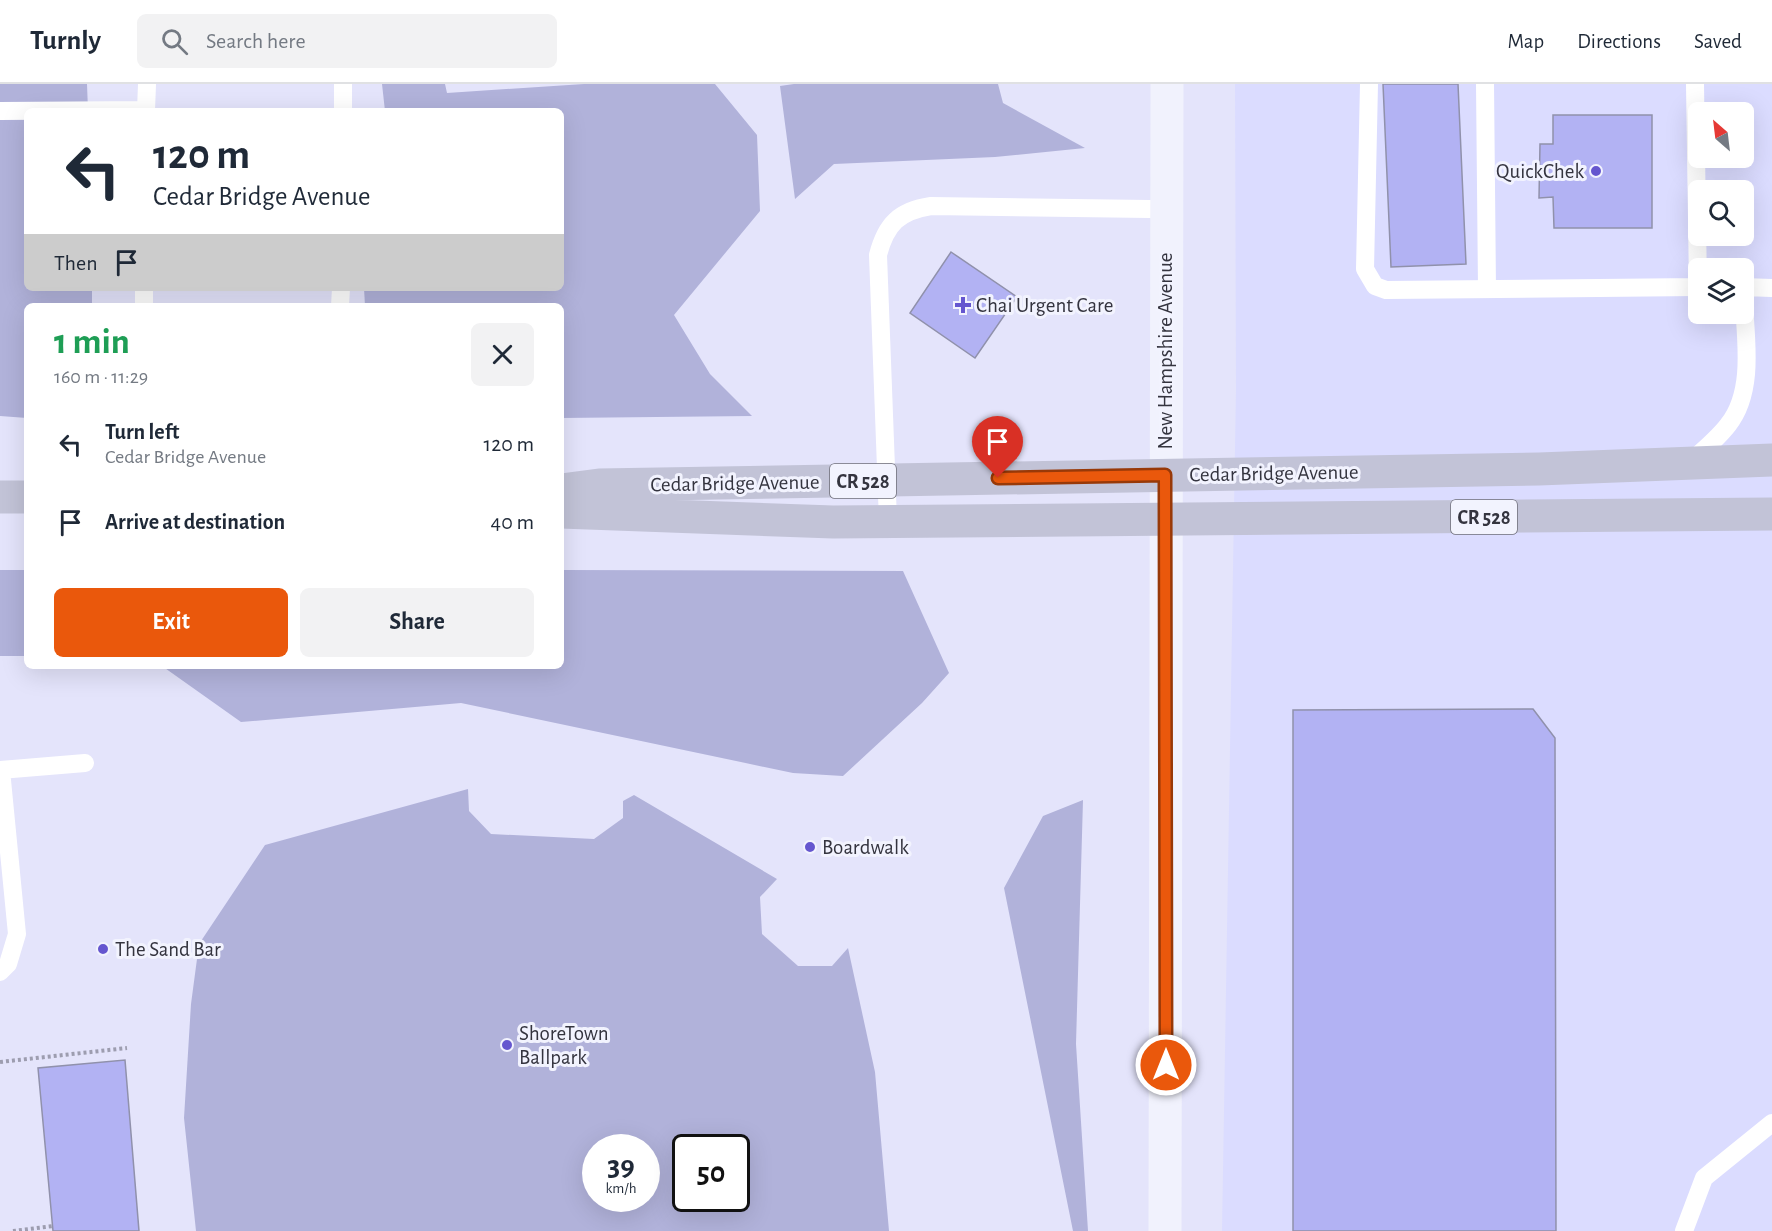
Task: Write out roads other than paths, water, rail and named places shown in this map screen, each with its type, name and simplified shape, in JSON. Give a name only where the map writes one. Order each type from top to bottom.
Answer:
[{"type":"main road","name":"New Hampshire Avenue","points":[[1165,1231],[1167,84]]},
{"type":"main road","name":"Cedar Bridge Avenue","points":[[564,490],[599,485],[1688,464],[1772,460]]},
{"type":"main road","points":[[0,497],[24,497]]},
{"type":"main road","name":"Cedar Bridge Avenue","points":[[564,512],[833,522],[1772,514]]},
{"type":"lane","points":[[146,108],[147,84]]},
{"type":"lane","points":[[342,108],[343,84]]},
{"type":"lane","points":[[1369,84],[1365,269],[1369,280],[1375,286],[1386,290],[1688,287]]},
{"type":"lane","points":[[1485,84],[1487,289]]},
{"type":"lane","points":[[1695,84],[1697,258]]},
{"type":"lane","points":[[0,111],[24,111]]},
{"type":"lane","points":[[888,521],[878,255],[884,235],[893,221],[913,209],[931,206],[1150,209],[1165,212]]},
{"type":"lane","points":[[1754,287],[1772,288]]},
{"type":"lane","points":[[1688,464],[1730,423],[1743,397],[1746,376],[1744,324]]},
{"type":"lane","points":[[0,972],[8,964],[17,934],[1,770],[85,763]]},
{"type":"lane","points":[[1684,1231],[1704,1178],[1772,1123]]},
{"type":"place","name":"QuickChek","points":[[1596,171]]},
{"type":"place","name":"Chai Urgent Care","points":[[963,305]]},
{"type":"place","name":"Boardwalk","points":[[810,847]]},
{"type":"place","name":"The Sand Bar","points":[[103,949]]},
{"type":"place","name":"ShoreTown Ballpark","points":[[507,1045]]}]
